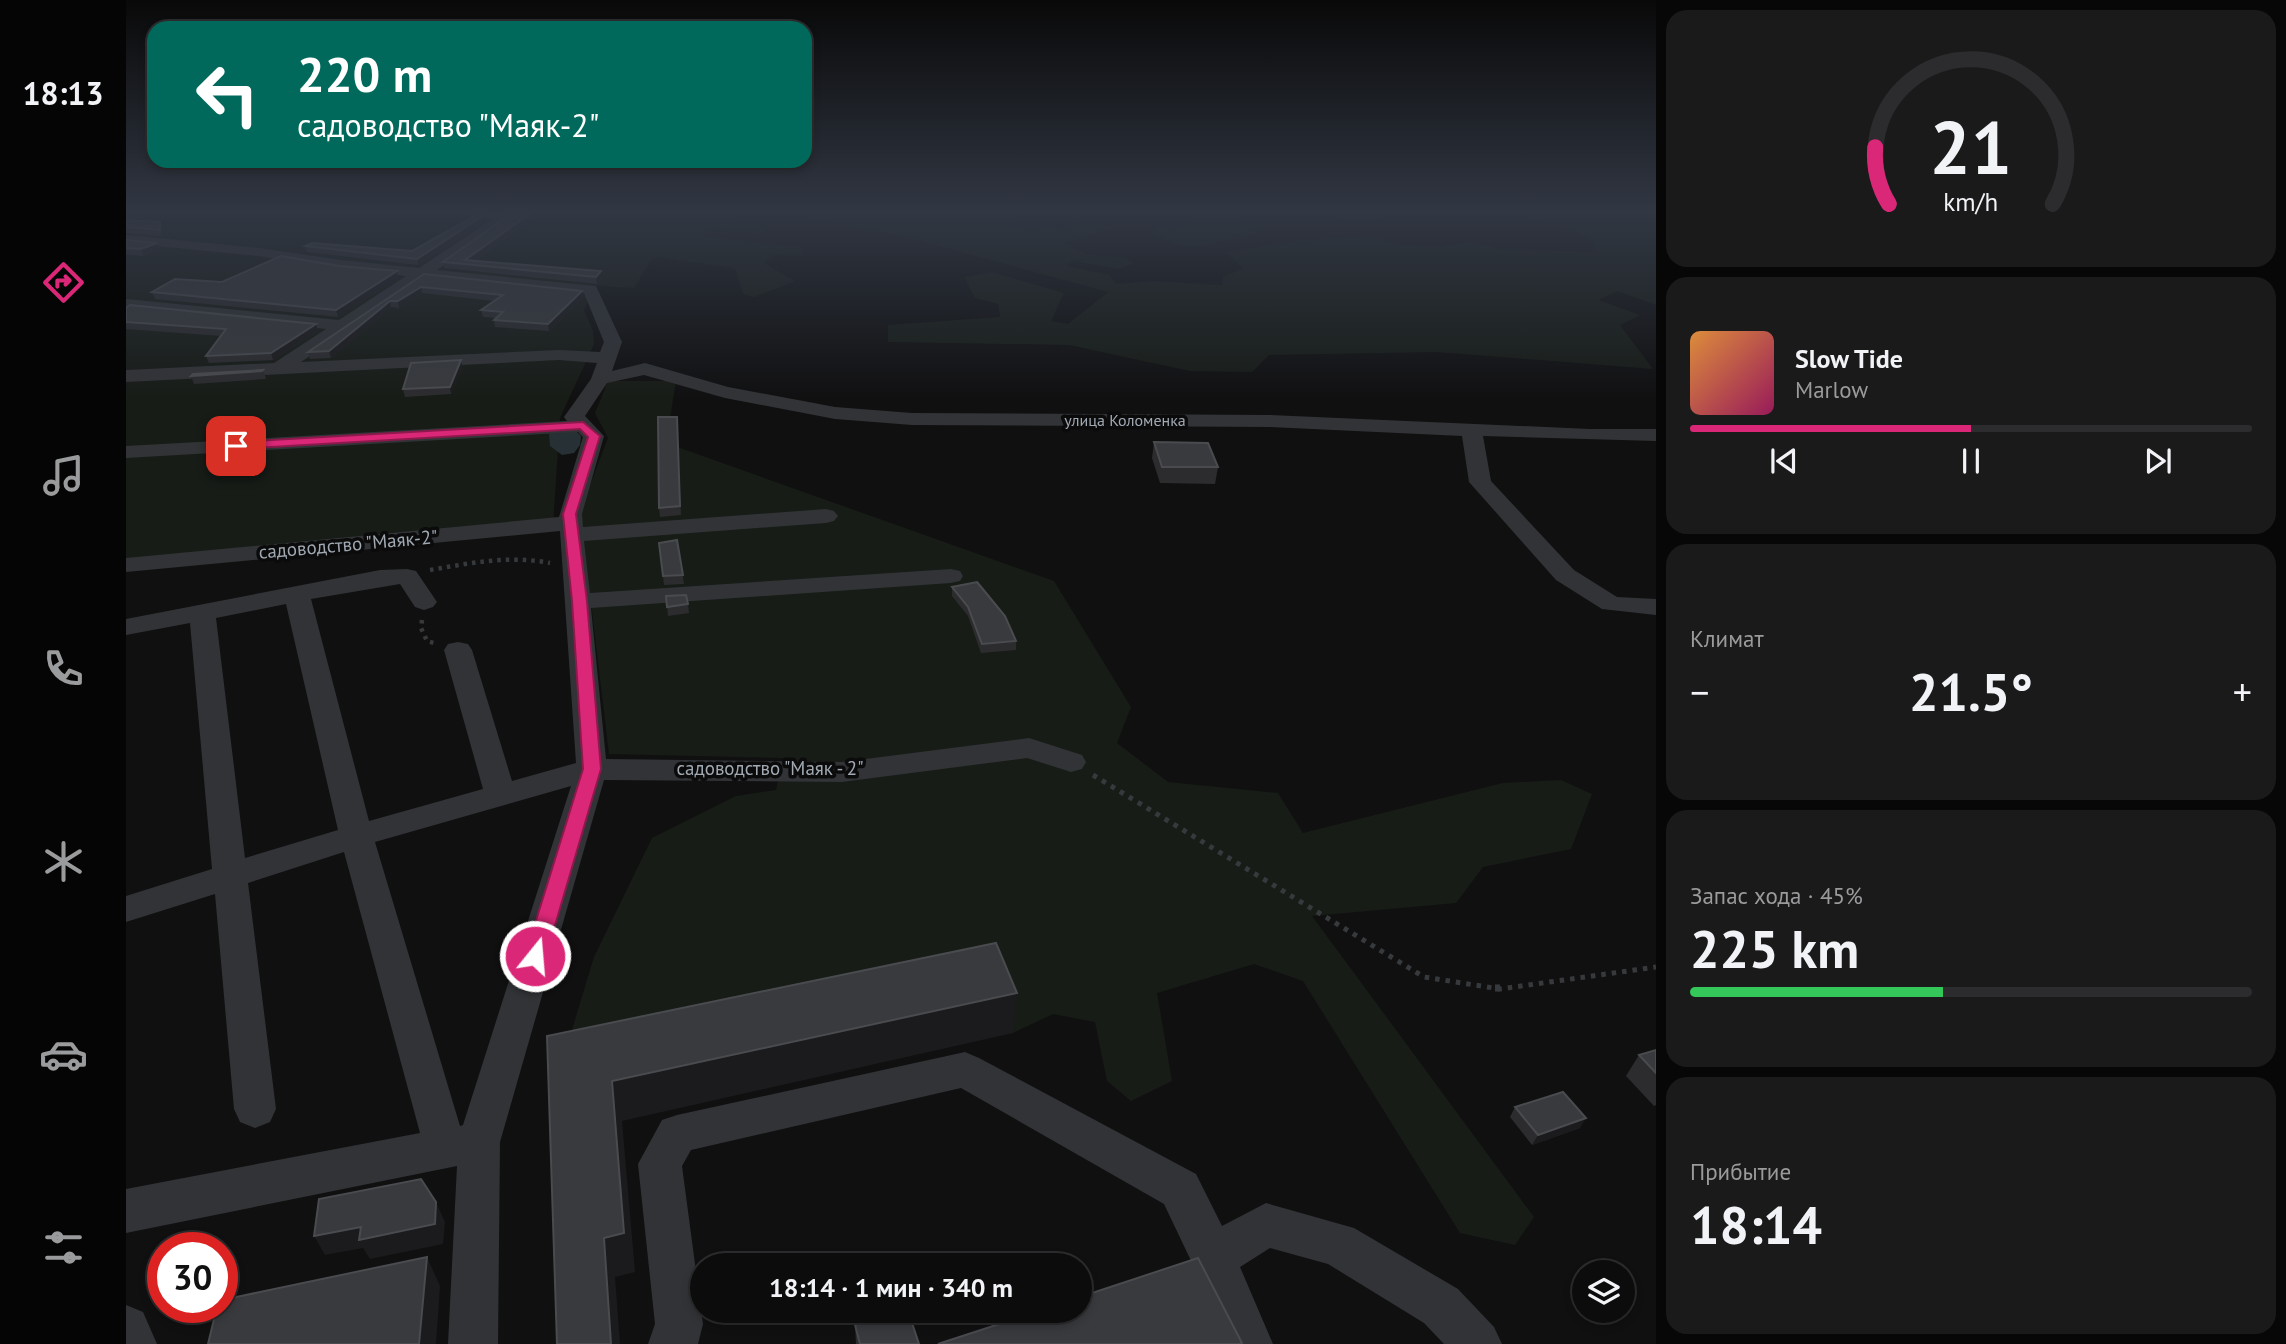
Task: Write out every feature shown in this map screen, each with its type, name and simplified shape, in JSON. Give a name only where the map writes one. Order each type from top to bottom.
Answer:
[{"type":"street","points":[[278,368],[424,274]]},
{"type":"street","points":[[432,274],[590,289],[613,342],[604,368],[574,417],[594,436],[570,514],[592,769],[463,1146]]},
{"type":"street","points":[[126,304],[343,326]]},
{"type":"street","name":"улица Коломенка","points":[[126,376],[559,355],[604,368],[645,369],[725,392],[821,410],[912,419],[1270,421],[1656,435]]},
{"type":"street","points":[[126,452],[583,426]]},
{"type":"street","points":[[1472,430],[1480,482],[1565,575],[1611,604],[1656,607]]},
{"type":"street","points":[[573,540],[827,516]]},
{"type":"street","name":"садоводство \"Маяк-2\"","points":[[126,565],[573,540]]},
{"type":"street","points":[[126,627],[380,578],[407,576],[424,602]]},
{"type":"street","points":[[579,601],[951,576]]},
{"type":"street","points":[[297,595],[356,836],[463,1146],[473,1344]]},
{"type":"street","points":[[202,613],[255,1109]]},
{"type":"street","points":[[458,650],[501,795]]},
{"type":"street","name":"садоводство \"Маяк - 2\"","points":[[126,909],[356,836],[592,769],[842,772],[1029,748],[1071,762]]},
{"type":"street","points":[[673,1344],[679,1324],[660,1164],[677,1134],[965,1070],[1180,1189],[1213,1257],[1248,1344]]},
{"type":"street","points":[[126,1211],[463,1146]]},
{"type":"street","points":[[1213,1257],[1266,1225],[1338,1244],[1441,1306],[1477,1344]]},
{"type":"street","points":[[126,1329],[132,1344]]},
{"type":"path","points":[[407,576],[490,560],[523,558],[548,563],[573,540]]},
{"type":"path","points":[[424,602],[421,628],[427,641],[458,650]]},
{"type":"path","points":[[1071,762],[1424,976],[1500,989],[1656,967]]},
{"type":"shaded area","points":[[126,274],[643,274],[634,288],[596,286],[584,310],[593,331],[594,344],[560,418],[553,526],[126,564]]},
{"type":"shaded area","points":[[737,274],[782,274],[795,281],[754,297],[743,294]]},
{"type":"shaded area","points":[[998,274],[1064,293],[1051,321],[1068,324],[1108,292],[1041,274],[1103,274],[1109,275],[1117,284],[1153,281],[1222,285],[1223,277],[1230,274],[1656,274],[1656,305],[1617,291],[1599,300],[1640,315],[1620,325],[1653,369],[1437,352],[1269,355],[1252,372],[1190,371],[1069,345],[888,342],[888,325],[1000,317],[998,304],[975,298],[964,277]]},
{"type":"shaded area","points":[[608,381],[676,381],[666,443],[1054,581],[1131,707],[1117,743],[1168,782],[1278,793],[1303,833],[1503,783],[1561,780],[1592,794],[1571,849],[1483,867],[1456,903],[1312,916],[1534,1217],[1515,1245],[1460,1233],[1303,981],[1254,964],[1157,993],[1172,1081],[1131,1101],[1107,1081],[1095,1022],[1053,1014],[1013,1033],[992,983],[558,1076],[594,957],[652,838],[736,796],[776,790],[783,758],[609,754],[580,511],[608,438],[595,413]]},
{"type":"shaded area","points":[[555,429],[574,429],[581,436],[580,445],[574,453],[562,455],[550,446],[549,434]]},
{"type":"shaded area","points":[[246,451],[248,455],[262,459],[258,466],[249,470],[218,471],[232,453]]},
{"type":"building","points":[[241,274],[393,274],[336,310],[152,292],[175,279],[222,282]]},
{"type":"building","points":[[424,274],[582,291],[548,324],[494,320],[503,312],[481,310],[503,295],[421,287],[398,301],[390,301],[329,351],[308,352]]},
{"type":"building","points":[[563,274],[599,274],[596,277]]},
{"type":"building","points":[[130,305],[316,324],[271,353],[206,356],[226,329],[126,322],[126,308]]},
{"type":"building","points":[[461,360],[450,387],[403,389],[411,363]]},
{"type":"building","points":[[262,371],[191,376],[193,374]]},
{"type":"building","points":[[658,417],[677,417],[680,506],[659,508]]},
{"type":"building","points":[[1154,442],[1208,443],[1218,467],[1162,467]]},
{"type":"building","points":[[677,540],[683,575],[663,576],[659,543]]},
{"type":"building","points":[[977,582],[1005,616],[1016,641],[982,644],[968,607],[952,587]]},
{"type":"building","points":[[686,595],[688,604],[667,607],[666,596]]},
{"type":"building","points":[[996,943],[1017,993],[612,1081],[624,1233],[604,1238],[611,1344],[557,1344],[547,1036]]},
{"type":"building","points":[[1656,1050],[1656,1073],[1639,1055]]},
{"type":"building","points":[[1563,1092],[1586,1118],[1538,1135],[1515,1107]]},
{"type":"building","points":[[421,1179],[436,1202],[435,1224],[359,1240],[361,1227],[314,1236],[319,1199]]},
{"type":"building","points":[[427,1257],[419,1344],[208,1344],[213,1323],[238,1323],[238,1297]]},
{"type":"building","points":[[1198,1258],[1242,1343],[938,1344],[1002,1323],[1092,1323],[1092,1293]]},
{"type":"building","points":[[912,1323],[919,1344],[860,1344],[855,1325]]},
{"type":"route","points":[[236,446],[583,426],[594,436],[570,514],[592,769],[535,956]]}]
